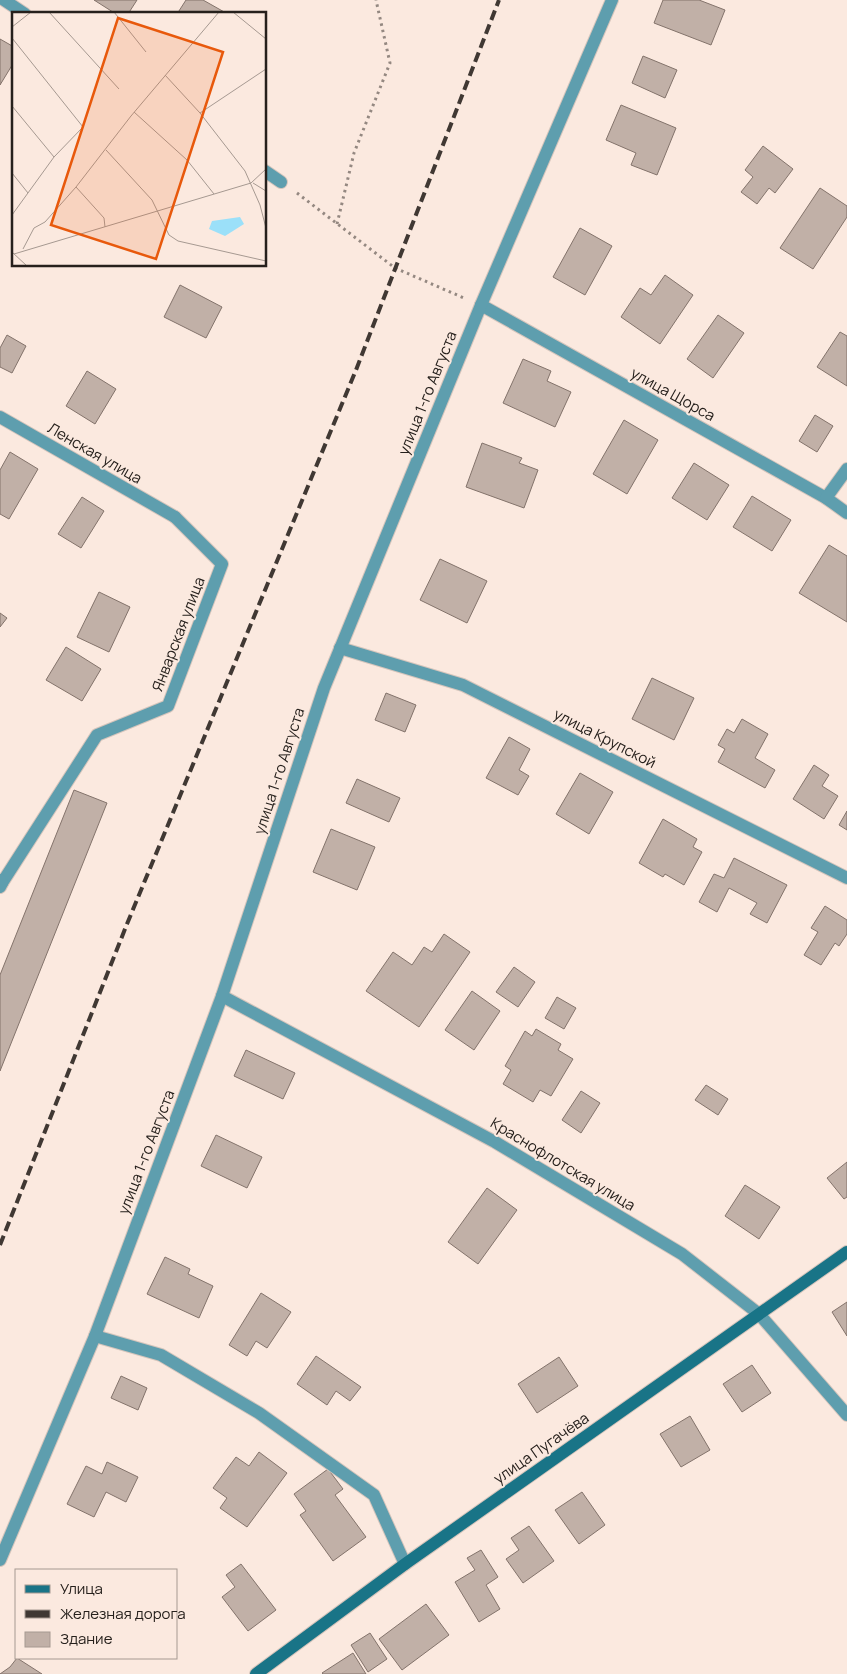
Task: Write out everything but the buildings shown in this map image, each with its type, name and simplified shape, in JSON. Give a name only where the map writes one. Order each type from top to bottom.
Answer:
[{"type":"street","points":[[4,0],[22,12]]},
{"type":"street","name":"улица 1-го Августа","points":[[0,1560],[95,1336],[222,996],[324,688],[480,305],[612,0]]},
{"type":"street","points":[[266,172],[282,182]]},
{"type":"street","name":"улица Щорса","points":[[480,305],[826,498],[847,513]]},
{"type":"street","name":"Ленская улица","points":[[0,417],[175,517]]},
{"type":"street","points":[[826,498],[847,469]]},
{"type":"street","name":"Январская улица","points":[[1,883],[96,735],[168,706],[222,564],[175,517]]},
{"type":"street","name":"улица Крупской","points":[[340,648],[463,684],[847,878]]},
{"type":"street","name":"Краснофлотская улица","points":[[222,996],[503,1147],[682,1254],[759,1314],[847,1415]]},
{"type":"street","name":"улица Пугачёва","points":[[256,1674],[405,1564],[847,1252]]},
{"type":"street","points":[[95,1336],[161,1356],[259,1413],[374,1495],[405,1564]]},
{"type":"path","points":[[337,224],[354,153],[390,63],[376,0]]},
{"type":"path","points":[[282,182],[395,268],[480,305]]},
{"type":"railway","points":[[0,1245],[127,924],[356,370],[499,0]]}]
